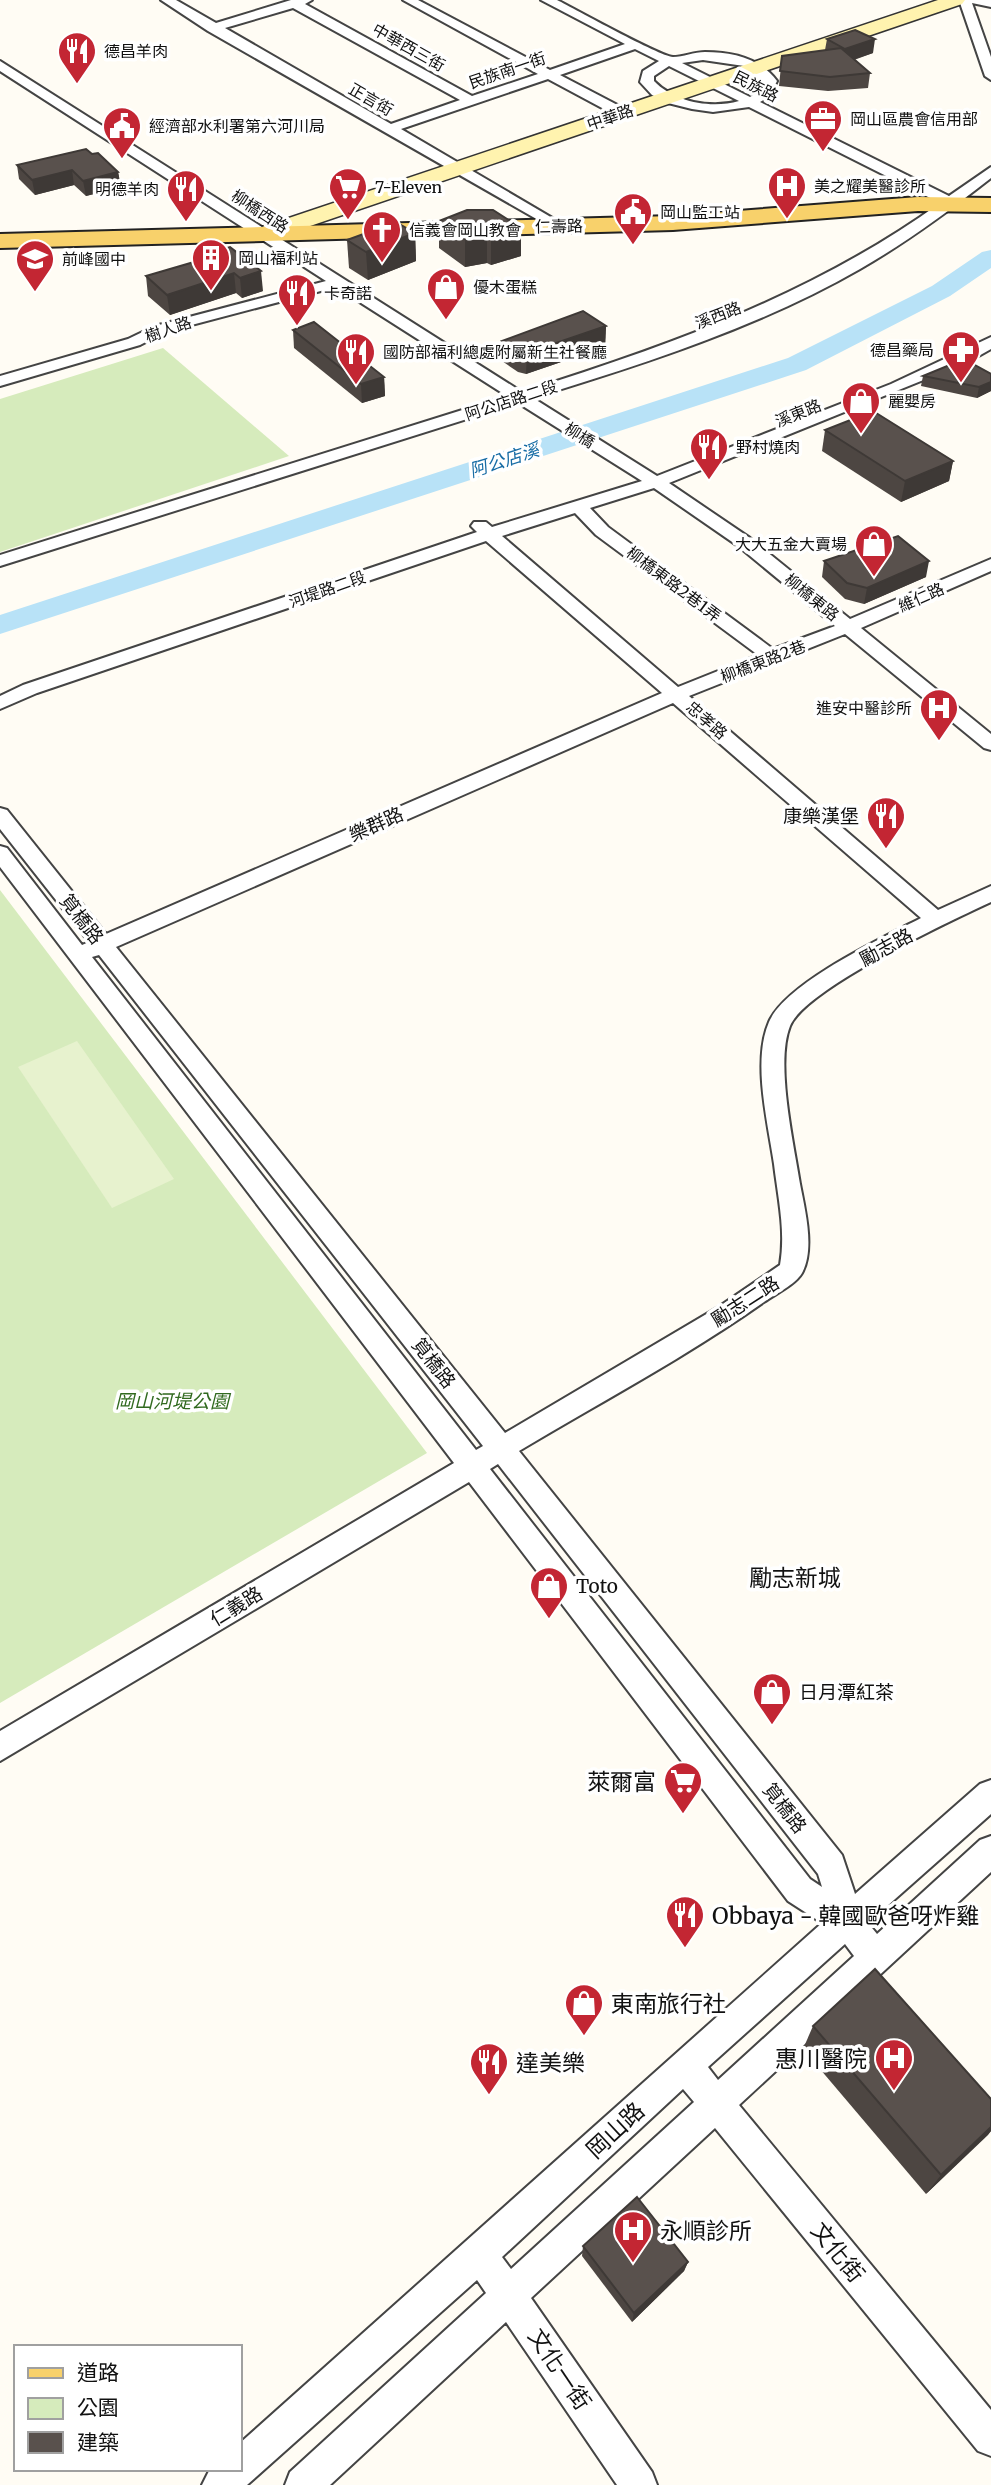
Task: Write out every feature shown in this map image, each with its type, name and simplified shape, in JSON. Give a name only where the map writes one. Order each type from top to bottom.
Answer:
[{"type":"main road","name":"中華路","points":[[264,234],[956,0]]},
{"type":"main road","name":"仁壽路","points":[[0,241],[673,223],[986,199]]},
{"type":"street","name":"正言街","points":[[167,0],[559,226]]},
{"type":"street","points":[[409,0],[622,113]]},
{"type":"street","name":"民族路","points":[[547,0],[951,203]]},
{"type":"street","points":[[965,0],[991,76]]},
{"type":"street","points":[[976,0],[991,3]]},
{"type":"street","points":[[212,28],[300,2]]},
{"type":"street","name":"中華西三街","points":[[300,2],[471,101]]},
{"type":"street","name":"民族南一街","points":[[388,128],[636,45]]},
{"type":"street","points":[[684,57],[722,57],[757,67],[770,81],[769,89],[762,96],[750,102],[714,107],[665,99],[651,90],[647,82],[648,74],[668,61],[684,57]]},
{"type":"street","name":"柳橋西路","points":[[0,65],[542,411]]},
{"type":"street","name":"阿公店路二段","points":[[0,561],[159,517],[305,471],[675,345],[807,291],[870,257],[951,203],[991,171]]},
{"type":"street","name":"阿公店路二段","points":[[305,471],[542,411],[692,354],[821,299],[890,263],[986,199]]},
{"type":"street","name":"溪西路","points":[[607,356],[828,272]]},
{"type":"street","name":"樹人路","points":[[0,381],[134,342],[160,329],[338,282]]},
{"type":"street","name":"溪東路","points":[[631,467],[753,432],[946,351],[991,326]]},
{"type":"street","name":"溪東路","points":[[656,482],[897,387],[962,359],[991,342]]},
{"type":"street","points":[[0,394],[154,345]]},
{"type":"street","name":"柳橋","points":[[542,411],[631,467]]},
{"type":"street","name":"柳橋東路","points":[[631,467],[744,542],[991,744]]},
{"type":"street","name":"河堤路二段","points":[[0,703],[30,689],[483,528],[631,467]]},
{"type":"street","name":"河堤路二段","points":[[0,685],[483,528],[579,507],[656,482]]},
{"type":"street","name":"柳橋東路2巷1弄","points":[[579,507],[602,531],[772,657]]},
{"type":"street","name":"阿公店路二段","points":[[0,575],[159,517]]},
{"type":"street","name":"忠孝路","points":[[483,528],[935,919]]},
{"type":"street","name":"維仁路","points":[[849,628],[937,591],[991,564]]},
{"type":"street","name":"柳橋東路2巷","points":[[676,694],[849,628]]},
{"type":"street","name":"樂群路","points":[[78,955],[676,694]]},
{"type":"street","name":"筧橋路","points":[[0,815],[831,1866],[848,1922]]},
{"type":"street","name":"筧橋路","points":[[0,853],[799,1890],[848,1922],[876,1958]]},
{"type":"street","name":"勵志路","points":[[787,1010],[796,1001],[845,970],[935,919],[991,894]]},
{"type":"street","name":"勵志二路","points":[[472,1465],[729,1313],[791,1270],[794,1238],[775,1085],[776,1037],[787,1010]]},
{"type":"street","points":[[308,1253],[335,1239]]},
{"type":"street","name":"仁義路","points":[[0,1747],[472,1465]]},
{"type":"street","points":[[672,1725],[704,1705]]},
{"type":"street","name":"岡山路","points":[[242,2465],[480,2255],[685,2065],[991,1794]]},
{"type":"street","points":[[303,2485],[991,1851]]},
{"type":"street","name":"文化街","points":[[685,2065],[991,2438]]},
{"type":"street","name":"文化一街","points":[[480,2255],[639,2485]]},
{"type":"street","name":"岡山路","points":[[219,2485],[235,2471]]},
{"type":"green space","points":[[163,348],[289,456],[0,552],[0,399]]},
{"type":"green space","name":"岡山河堤公園","points":[[0,890],[427,1453],[0,1703]]},
{"type":"green space","points":[[77,1041],[174,1179],[112,1208],[18,1067]]},
{"type":"building","points":[[855,30],[875,39],[845,49],[827,39]]},
{"type":"building","points":[[841,48],[870,73],[830,77],[780,71],[782,56]]},
{"type":"building","points":[[86,149],[92,154],[98,153],[118,172],[83,181],[72,170],[32,180],[17,165]]},
{"type":"building","points":[[467,210],[493,210],[521,228],[491,238],[487,235],[465,239],[439,221]]},
{"type":"building","points":[[396,222],[415,233],[366,252],[347,240]]},
{"type":"building","points":[[230,247],[261,271],[240,278],[234,273],[167,295],[146,276],[211,257],[207,254]]},
{"type":"building","points":[[583,311],[606,326],[527,353],[519,352],[502,341]]},
{"type":"building","points":[[314,322],[384,377],[361,384],[293,330]]},
{"type":"building","points":[[964,359],[991,374],[991,382],[979,387],[923,376]]},
{"type":"building","points":[[873,411],[953,461],[905,481],[825,430]]},
{"type":"building","points":[[898,536],[929,561],[867,588],[847,583],[824,561]]},
{"type":"building","name":"惠川醫院","points":[[875,1969],[991,2099],[991,2127],[941,2175],[813,2026]]},
{"type":"building","name":"永順診所","points":[[637,2197],[688,2262],[634,2313],[583,2246]]},
{"type":"waterway","name":"阿公店溪","points":[[0,625],[797,364],[941,291],[991,257]]},
{"type":"place","name":"德昌羊肉","points":[[77,85]]},
{"type":"place","name":"岡山區農會信用部","points":[[823,153]]},
{"type":"place","name":"經濟部水利署第六河川局","points":[[122,160]]},
{"type":"place","name":"美之耀美醫診所","points":[[787,220]]},
{"type":"place","name":"7-Eleven","points":[[348,221]]},
{"type":"place","name":"明德羊肉","points":[[186,223]]},
{"type":"place","name":"岡山監工站","points":[[633,246]]},
{"type":"place","name":"信義會岡山教會","points":[[382,264]]},
{"type":"place","name":"岡山福利站","points":[[211,292]]},
{"type":"place","name":"前峰國中","points":[[35,293]]},
{"type":"place","name":"優木蛋糕","points":[[446,321]]},
{"type":"place","name":"卡奇諾","points":[[297,327]]},
{"type":"place","name":"德昌藥局","points":[[961,384]]},
{"type":"place","name":"國防部福利總處附屬新生社餐廳","points":[[356,386]]},
{"type":"place","name":"麗嬰房","points":[[861,435]]},
{"type":"place","name":"野村燒肉","points":[[709,481]]},
{"type":"place","name":"大大五金大賣場","points":[[874,578]]},
{"type":"place","name":"進安中醫診所","points":[[939,742]]},
{"type":"place","name":"康樂漢堡","points":[[886,850]]},
{"type":"place","name":"Toto","points":[[549,1620]]},
{"type":"place","name":"日月潭紅茶","points":[[772,1726]]},
{"type":"place","name":"萊爾富","points":[[683,1815]]},
{"type":"place","name":"Obbaya - 韓國歐爸呀炸雞","points":[[685,1949]]},
{"type":"place","name":"東南旅行社","points":[[584,2037]]},
{"type":"place","name":"惠川醫院","points":[[894,2092]]},
{"type":"place","name":"達美樂","points":[[489,2096]]},
{"type":"place","name":"永順診所","points":[[633,2264]]},
{"type":"district","name":"勵志新城","points":[[795,1577]]}]
